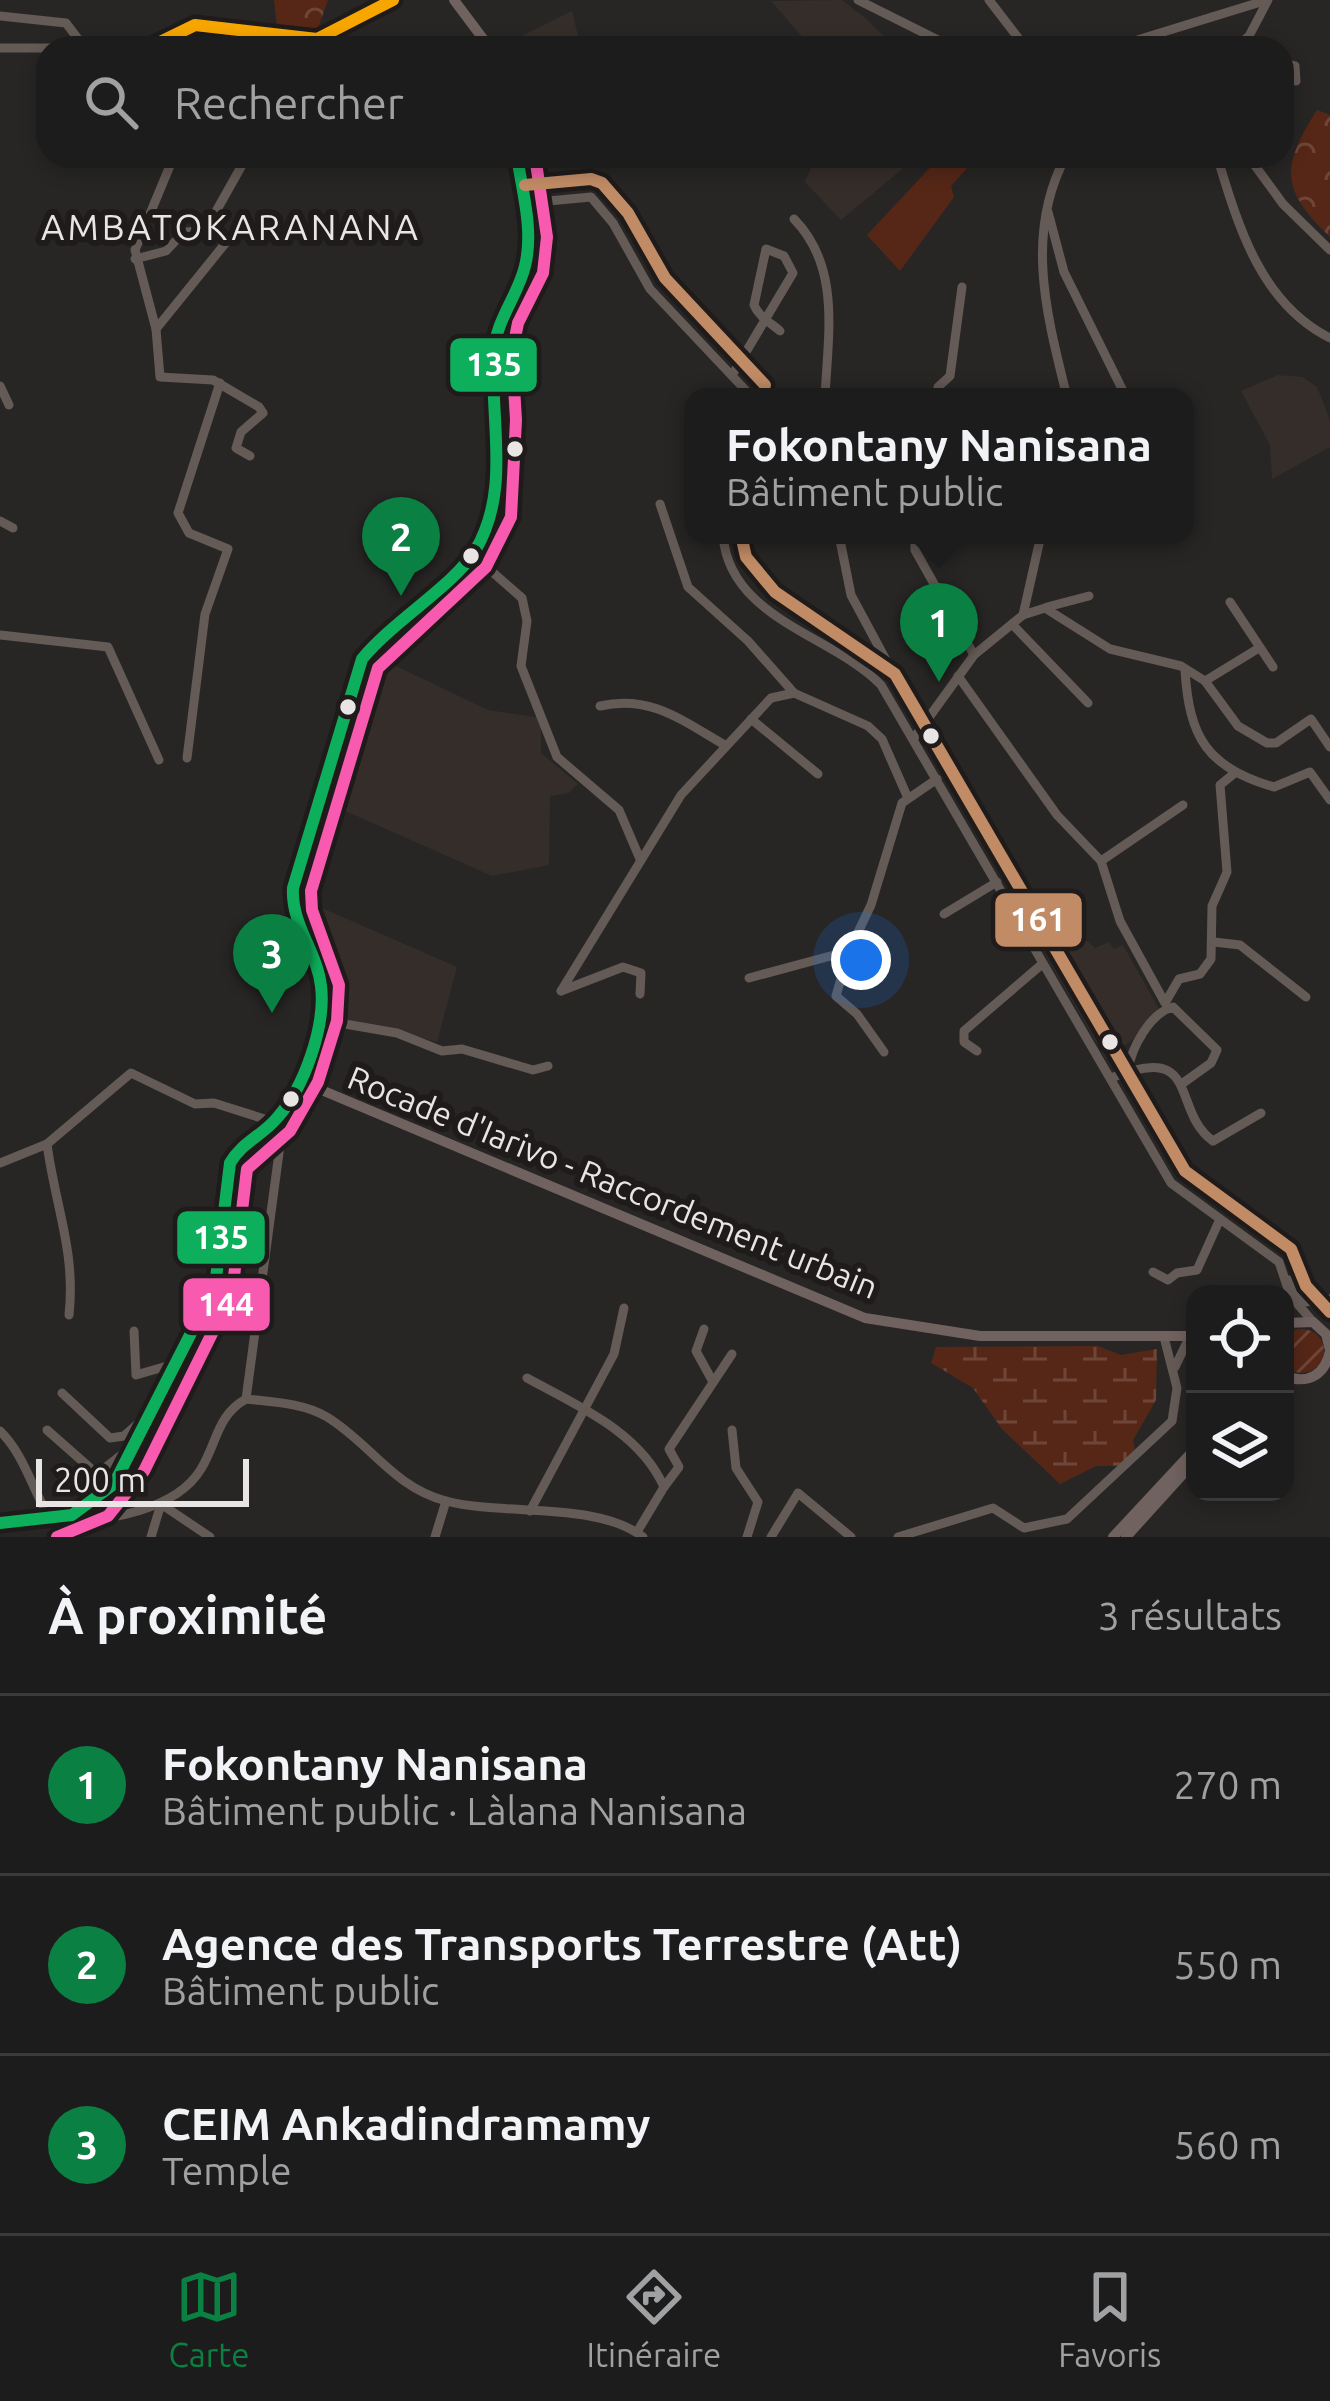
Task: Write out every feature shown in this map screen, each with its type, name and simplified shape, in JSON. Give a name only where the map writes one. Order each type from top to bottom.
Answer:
[{"type":"main road","points":[[453,2],[480,36]]},
{"type":"main road","points":[[0,1523],[55,1520],[119,1484],[219,1274],[230,1162],[237,1148],[274,1122],[301,1082],[321,986],[291,898],[362,659],[383,633],[473,556],[494,511],[498,419],[494,352],[501,317],[525,269],[527,202],[520,168]]},
{"type":"main road","name":"Rocade d'Iarivo - Raccordement urbain","points":[[301,1082],[865,1318],[980,1336],[1186,1336]]},
{"type":"main road","points":[[1294,1322],[1330,1320]]},
{"type":"main road","points":[[1315,1323],[1330,1350],[1323,1376]]},
{"type":"main road","points":[[1113,1537],[1186,1459]]},
{"type":"main road","points":[[1126,1537],[1186,1471]]},
{"type":"street","points":[[323,36],[393,0]]},
{"type":"street","points":[[858,0],[930,36]]},
{"type":"street","points":[[989,0],[1016,36]]},
{"type":"street","points":[[1150,36],[1266,1]]},
{"type":"street","points":[[1249,36],[1266,1]]},
{"type":"street","points":[[0,16],[66,23],[76,36]]},
{"type":"street","points":[[167,36],[182,26],[286,36]]},
{"type":"street","points":[[181,36],[182,26]]},
{"type":"street","points":[[0,48],[36,48]]},
{"type":"street","points":[[1294,66],[1296,81]]},
{"type":"street","points":[[168,168],[136,238],[136,260],[156,329],[160,377],[220,382],[263,413],[241,432],[236,448],[250,456]]},
{"type":"street","points":[[136,260],[166,251],[184,232],[205,231],[240,168]]},
{"type":"street","points":[[1061,168],[1047,206],[1040,272],[1064,388]]},
{"type":"street","points":[[1221,168],[1260,272],[1297,315],[1330,338]]},
{"type":"street","points":[[1257,168],[1283,204],[1330,250]]},
{"type":"street","points":[[527,202],[590,197],[613,224],[650,290],[746,388]]},
{"type":"street","points":[[1047,206],[1064,272],[1122,388]]},
{"type":"street","points":[[794,219],[822,253],[828,290],[825,388]]},
{"type":"street","points":[[156,329],[228,241]]},
{"type":"street","points":[[734,372],[764,318],[794,273],[784,256],[766,249],[754,305],[764,318],[780,331]]},
{"type":"street","points":[[943,388],[950,376],[962,287]]},
{"type":"street","points":[[187,758],[205,614],[228,549],[189,533],[178,513],[220,382]]},
{"type":"street","points":[[0,386],[9,405]]},
{"type":"street","points":[[660,504],[688,587],[748,641],[794,693],[868,726],[882,739],[907,796]]},
{"type":"street","points":[[0,521],[13,528]]},
{"type":"street","points":[[724,544],[727,560],[748,590],[797,633],[863,666],[914,738],[1041,965],[1172,1183],[1280,1262],[1288,1285]]},
{"type":"street","points":[[840,544],[850,596],[921,725]]},
{"type":"street","points":[[915,544],[974,655]]},
{"type":"street","points":[[1023,615],[1039,544]]},
{"type":"street","points":[[473,556],[522,598],[527,621],[520,666],[557,757],[619,810],[640,859]]},
{"type":"street","points":[[914,738],[974,655],[1023,615],[1088,596]]},
{"type":"street","points":[[1230,602],[1273,667]]},
{"type":"street","points":[[1045,608],[1110,649],[1185,670],[1205,681],[1227,716],[1246,733],[1276,743],[1311,719],[1330,747]]},
{"type":"street","points":[[1012,624],[1088,703]]},
{"type":"street","points":[[0,634],[108,647],[159,760]]},
{"type":"street","points":[[1205,681],[1258,648]]},
{"type":"street","points":[[1185,670],[1187,714],[1210,754],[1236,772],[1274,787],[1310,772],[1330,800]]},
{"type":"street","points":[[958,676],[1057,814],[1101,861],[1120,922],[1162,1001],[1168,1001],[1182,977],[1206,970],[1214,942],[1212,906],[1227,872],[1220,785],[1236,772]]},
{"type":"street","points":[[640,994],[641,973],[623,967],[561,991],[640,859],[722,744],[771,698],[794,693]]},
{"type":"street","points":[[600,706],[636,700],[657,704],[722,744]]},
{"type":"street","points":[[751,719],[818,774]]},
{"type":"street","points":[[884,1052],[857,1014],[836,996],[907,796],[937,778]]},
{"type":"street","points":[[1101,861],[1183,806]]},
{"type":"street","points":[[944,914],[997,882]]},
{"type":"street","points":[[1214,942],[1240,946],[1306,997]]},
{"type":"street","points":[[749,978],[849,950]]},
{"type":"street","points":[[977,1051],[964,1042],[964,1030],[1041,965]]},
{"type":"street","points":[[1128,1071],[1135,1046],[1163,1010],[1173,1006],[1217,1050],[1211,1063],[1183,1083]]},
{"type":"street","points":[[316,1019],[398,1033],[442,1051],[462,1049],[533,1070],[548,1066]]},
{"type":"street","points":[[1111,1078],[1128,1071],[1172,1073],[1183,1083],[1194,1118],[1211,1140],[1261,1113]]},
{"type":"street","points":[[0,1163],[47,1144],[131,1073],[195,1105],[214,1103],[274,1122],[281,1138],[246,1399]]},
{"type":"street","points":[[47,1144],[48,1169],[75,1273],[69,1315]]},
{"type":"street","points":[[1153,1272],[1168,1280],[1197,1270],[1220,1219]]},
{"type":"street","points":[[1286,1276],[1306,1302],[1330,1299]]},
{"type":"street","points":[[1294,1299],[1315,1323]]},
{"type":"street","points":[[530,1511],[614,1354],[625,1308]]},
{"type":"street","points":[[704,1329],[696,1351],[713,1382]]},
{"type":"street","points":[[134,1331],[136,1375],[174,1364]]},
{"type":"street","points":[[898,1537],[993,1508],[1024,1528],[1067,1519],[1172,1421],[1174,1372],[1164,1337]]},
{"type":"street","points":[[1174,1372],[1186,1348]]},
{"type":"street","points":[[55,1520],[160,1504],[201,1470],[227,1413],[246,1399],[287,1403],[326,1416],[401,1483],[446,1502],[615,1522],[640,1534],[679,1467],[670,1449],[732,1354]]},
{"type":"street","points":[[527,1378],[585,1408],[644,1453],[664,1487]]},
{"type":"street","points":[[62,1394],[110,1438],[124,1436],[148,1415]]},
{"type":"street","points":[[46,1430],[97,1474],[138,1442]]},
{"type":"street","points":[[732,1430],[736,1468],[758,1502],[748,1533],[769,1537],[798,1493],[851,1537]]},
{"type":"street","points":[[0,1431],[66,1537]]},
{"type":"street","points":[[434,1537],[446,1502]]},
{"type":"street","points":[[151,1537],[160,1504]]},
{"type":"street","points":[[160,1504],[210,1537]]},
{"type":"street","points":[[614,1537],[615,1522]]},
{"type":"shaded area","points":[[842,0],[884,36],[802,36],[771,1]]},
{"type":"shaded area","points":[[572,11],[578,36],[522,36]]},
{"type":"shaded area","points":[[811,168],[904,168],[841,220],[805,182]]},
{"type":"shaded area","points":[[1278,375],[1303,377],[1317,387],[1330,420],[1330,447],[1272,479],[1270,445],[1241,391]]},
{"type":"shaded area","points":[[375,656],[488,710],[541,718],[541,753],[578,784],[569,793],[550,796],[549,865],[492,876],[332,805],[343,741]]},
{"type":"shaded area","points":[[306,901],[457,967],[437,1042],[326,1015],[336,984],[310,930]]},
{"type":"shaded area","points":[[1072,934],[1078,944],[1086,940],[1095,948],[1109,942],[1114,949],[1123,945],[1159,1009],[1139,1035],[1106,1059],[1043,950]]},
{"type":"green space","points":[[274,0],[328,0],[318,28],[277,26]]},
{"type":"green space","points":[[197,28],[259,36],[183,36]]},
{"type":"green space","points":[[1317,110],[1330,115],[1330,237],[1294,191],[1292,168]]},
{"type":"green space","points":[[930,168],[967,168],[951,186],[954,197],[900,271],[867,235]]},
{"type":"green space","points":[[1294,1331],[1310,1331],[1324,1351],[1317,1366],[1302,1373],[1294,1371]]},
{"type":"green space","points":[[1098,1346],[1121,1355],[1157,1349],[1156,1400],[1133,1440],[1135,1451],[1118,1466],[1096,1466],[1060,1484],[1002,1429],[973,1388],[931,1363],[936,1347]]},
{"type":"transit line","points":[[323,36],[393,0]]},
{"type":"transit line","points":[[173,36],[195,25],[291,36]]},
{"type":"transit line","name":"135","points":[[0,1523],[72,1515],[114,1484],[215,1286],[230,1163],[287,1105],[311,1056],[320,1019],[321,986],[296,914],[293,888],[362,659],[465,564],[486,527],[496,478],[496,340],[527,252],[519,168]]},
{"type":"transit line","name":"144","points":[[57,1537],[108,1516],[144,1471],[232,1293],[247,1169],[290,1131],[318,1082],[337,1021],[339,985],[312,910],[311,891],[378,668],[486,567],[511,517],[516,420],[512,353],[518,323],[543,273],[547,237],[537,168]]},
{"type":"transit line","name":"161","points":[[525,185],[591,179],[602,183],[628,213],[665,278],[765,385]]},
{"type":"transit line","name":"161","points":[[743,544],[746,557],[775,592],[895,674],[1185,1171],[1291,1249],[1306,1286],[1330,1312]]},
{"type":"place","name":"Agence des Transports Terrestre (Att)","points":[[401,596]]},
{"type":"place","name":"Fokontany Nanisana","points":[[939,682]]},
{"type":"place","name":"CEIM Ankadindramamy","points":[[272,1013]]},
{"type":"district","name":"AMBATOKARANANA","points":[[231,227]]}]
